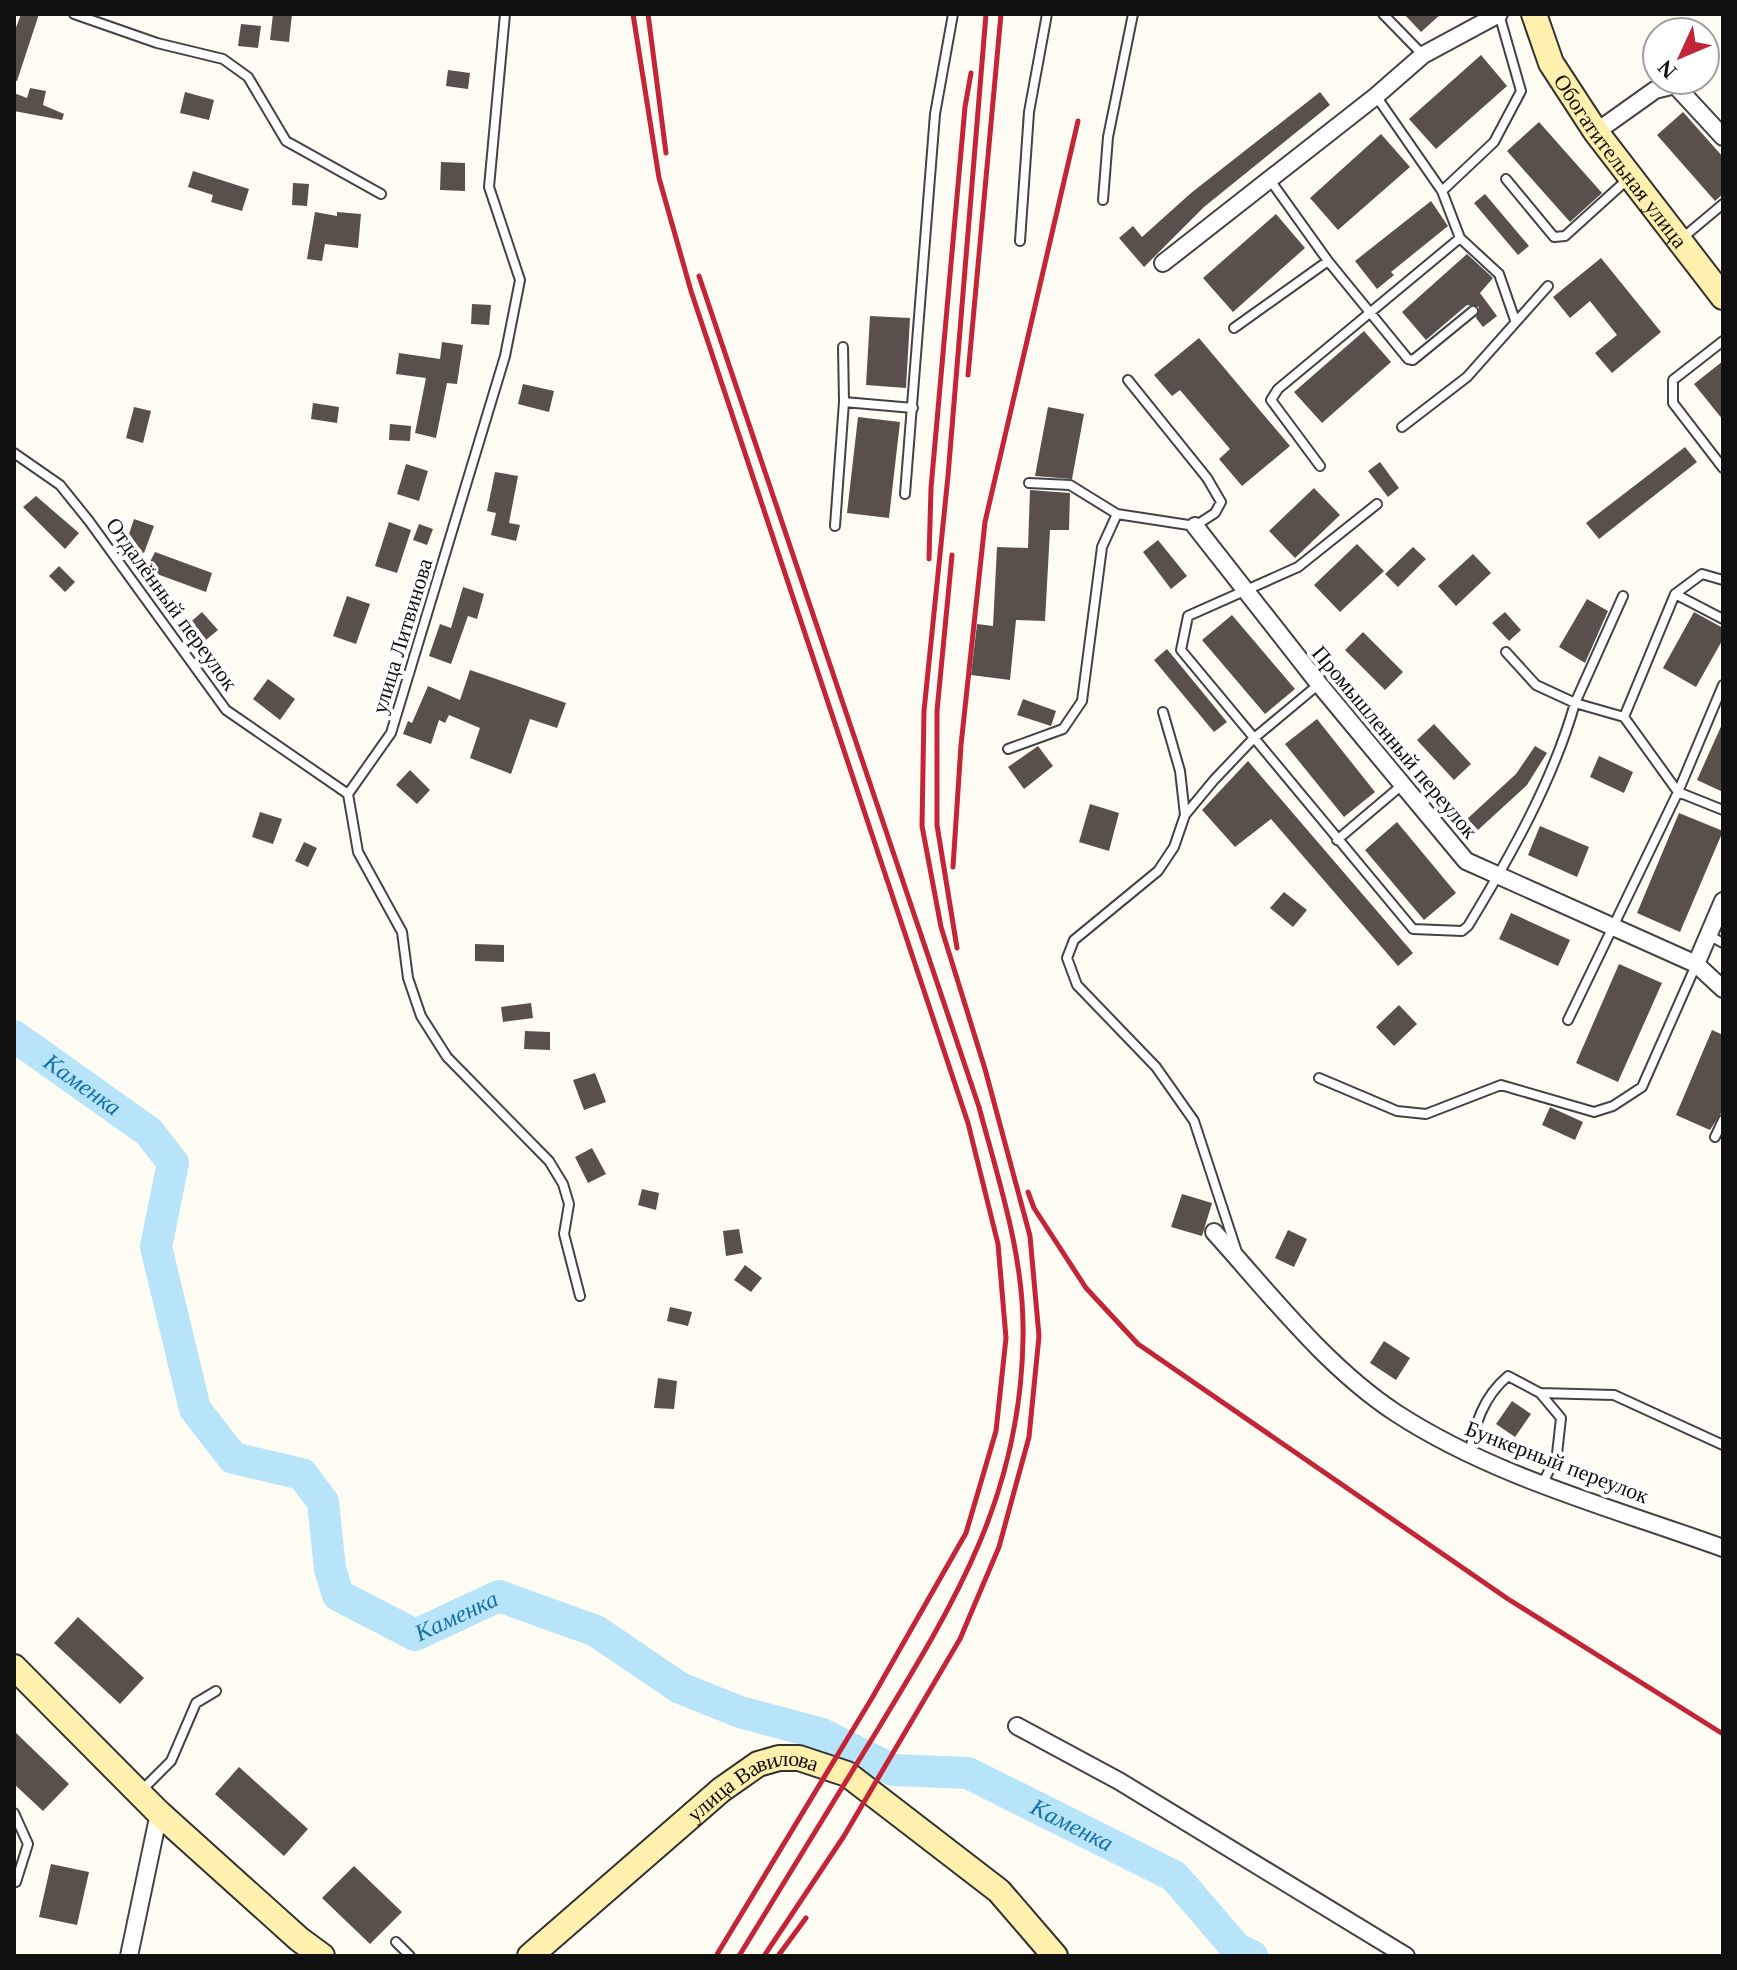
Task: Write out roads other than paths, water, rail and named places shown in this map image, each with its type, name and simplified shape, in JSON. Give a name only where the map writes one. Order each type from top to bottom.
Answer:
[{"type":"main road","name":"Обогатительная улица","points":[[1534,14],[1551,63],[1596,132],[1723,297]]},
{"type":"main road","points":[[16,1674],[297,1944],[322,1956]]},
{"type":"main road","name":"улица Вавилова","points":[[530,1956],[721,1790],[758,1764],[779,1758],[799,1758],[847,1774],[999,1891],[1055,1956]]},
{"type":"street","points":[[1163,263],[1376,96],[1423,55],[1499,14]]},
{"type":"street","points":[[1596,132],[1655,90],[1675,85],[1723,137]]},
{"type":"street","name":"Промышленный переулок","points":[[1195,526],[1245,593],[1466,861],[1696,964],[1723,989]]},
{"type":"street","points":[[1696,964],[1716,939],[1723,901]]},
{"type":"street","name":"Бункерный переулок","points":[[1214,1232],[1314,1341],[1367,1391],[1395,1412],[1469,1456],[1723,1548]]},
{"type":"street","points":[[1017,1726],[1119,1781],[1406,1956]]},
{"type":"street","points":[[129,1956],[159,1813]]},
{"type":"lane","points":[[74,14],[157,43],[223,59],[248,77],[286,141],[381,194]]},
{"type":"lane","name":"улица Литвинова","points":[[348,794],[391,733],[505,356],[520,280],[489,187],[505,14]]},
{"type":"lane","points":[[905,494],[935,114],[953,14]]},
{"type":"lane","points":[[1020,241],[1029,112],[1047,14]]},
{"type":"lane","points":[[1103,200],[1108,137],[1133,14]]},
{"type":"lane","points":[[1383,14],[1423,55]]},
{"type":"lane","points":[[1442,191],[1494,142],[1521,91],[1499,14]]},
{"type":"lane","points":[[1376,96],[1442,191],[1460,238],[1499,274],[1515,320]]},
{"type":"lane","points":[[1506,179],[1554,237],[1565,236],[1630,177]]},
{"type":"lane","points":[[1270,180],[1328,261],[1413,360],[1473,311]]},
{"type":"lane","points":[[1680,240],[1723,204]]},
{"type":"lane","points":[[1320,466],[1271,400],[1278,389],[1460,238]]},
{"type":"lane","points":[[1234,328],[1328,261]]},
{"type":"lane","points":[[1402,427],[1467,377],[1548,286]]},
{"type":"lane","points":[[1723,341],[1673,380],[1673,403],[1723,468]]},
{"type":"lane","points":[[835,526],[844,402],[843,347]]},
{"type":"lane","points":[[1029,483],[1070,485],[1117,514],[1195,526],[1215,513],[1221,502],[1207,478],[1128,380]]},
{"type":"lane","points":[[844,402],[913,408]]},
{"type":"lane","name":"Отдалённый переулок","points":[[14,453],[60,485],[226,710],[348,794]]},
{"type":"lane","points":[[1377,504],[1298,567],[1188,616],[1181,650],[1337,840],[1413,929],[1420,932],[1462,931],[1498,877],[1564,743],[1575,703],[1623,596]]},
{"type":"lane","points":[[1008,749],[1063,729],[1082,701],[1088,680],[1102,547],[1117,514]]},
{"type":"lane","points":[[1624,717],[1675,594],[1702,574],[1723,580]]},
{"type":"lane","points":[[1675,594],[1723,619]]},
{"type":"lane","points":[[1506,652],[1536,685],[1575,703],[1624,717],[1678,792],[1723,810]]},
{"type":"lane","points":[[1240,1261],[1194,1121],[1156,1067],[1077,985],[1067,958],[1074,940],[1158,871],[1174,847],[1185,815],[1253,739],[1319,684]]},
{"type":"lane","points":[[1568,1020],[1678,792],[1723,685]]},
{"type":"lane","points":[[1163,712],[1180,771],[1185,815]]},
{"type":"lane","points":[[1337,840],[1402,785]]},
{"type":"lane","points":[[348,794],[358,852],[402,932],[408,978],[421,1016],[447,1057],[549,1161],[563,1184],[569,1204],[564,1234],[580,1296]]},
{"type":"lane","points":[[1319,1078],[1397,1111],[1426,1114],[1501,1085],[1594,1112],[1613,1106],[1642,1087],[1696,964]]},
{"type":"lane","points":[[1715,1137],[1723,1120]]},
{"type":"lane","points":[[1469,1456],[1476,1421],[1494,1387],[1508,1376],[1540,1393],[1561,1418],[1557,1454],[1543,1483]]},
{"type":"lane","points":[[1540,1393],[1614,1395],[1723,1445]]},
{"type":"lane","points":[[139,1793],[171,1761],[196,1703],[216,1691]]},
{"type":"lane","points":[[14,1813],[28,1844],[16,1882]]},
{"type":"lane","points":[[396,1942],[410,1956]]},
{"type":"waterway","name":"Каменка","points":[[14,1036],[149,1132],[173,1163],[156,1247],[195,1409],[233,1458],[302,1474],[323,1502],[330,1569],[338,1595],[415,1635],[499,1596],[596,1631],[680,1688],[740,1712],[822,1734],[893,1770],[968,1773],[1174,1876],[1237,1949],[1252,1956]]},
{"type":"railway","points":[[633,14],[659,178],[691,291],[968,1123],[998,1244],[1006,1338],[996,1431],[966,1533],[872,1698],[716,1956]]},
{"type":"railway","points":[[648,14],[666,153]]},
{"type":"railway","points":[[764,1956],[844,1836],[960,1639],[999,1547],[1029,1437],[1039,1336],[1030,1236],[985,1069],[941,927],[922,826],[924,711],[948,476],[986,14]]},
{"type":"railway","points":[[968,375],[1001,14]]},
{"type":"railway","points":[[929,559],[931,488],[965,107],[971,73]]},
{"type":"railway","points":[[953,867],[961,745],[985,522],[1078,121]]},
{"type":"railway","points":[[699,276],[979,1107],[1009,1221],[1023,1308],[1019,1395],[1010,1448],[978,1546],[931,1640],[739,1956]]},
{"type":"railway","points":[[952,555],[937,711],[937,825],[957,948]]},
{"type":"railway","points":[[1028,1192],[1034,1208],[1086,1288],[1138,1344],[1508,1599],[1723,1734]]},
{"type":"railway","points":[[778,1956],[806,1918]]}]
